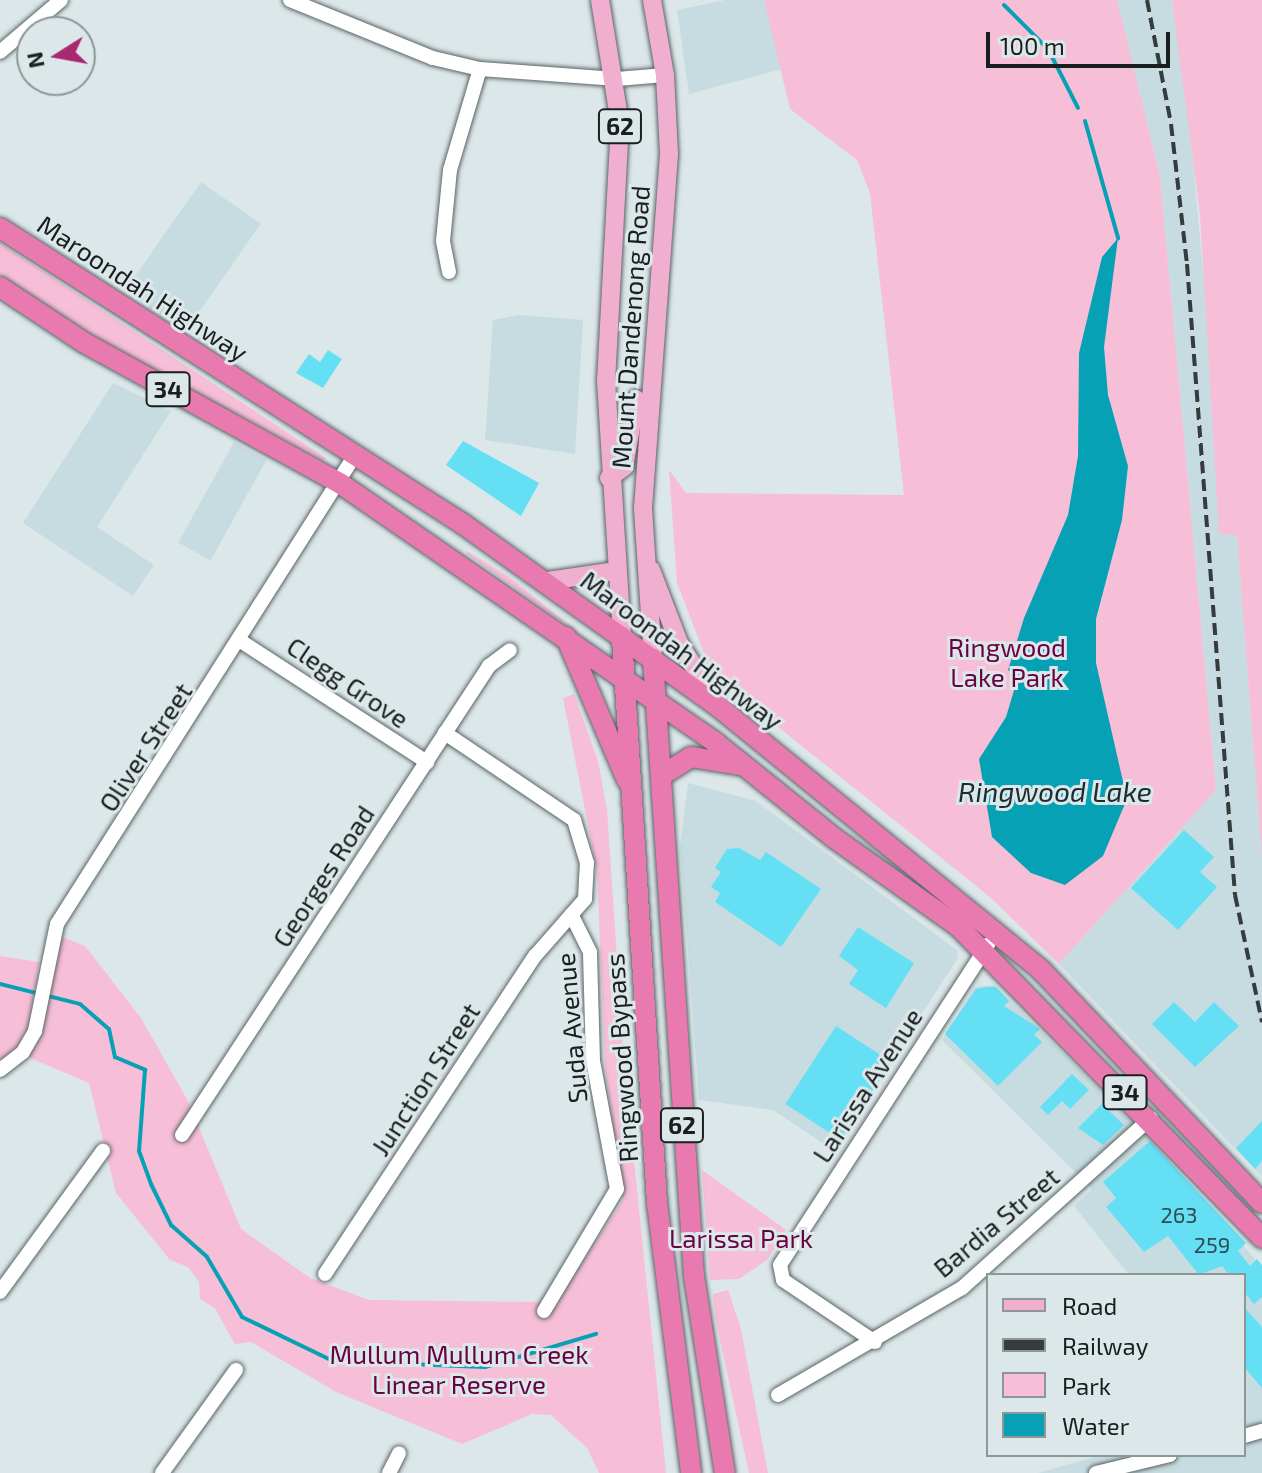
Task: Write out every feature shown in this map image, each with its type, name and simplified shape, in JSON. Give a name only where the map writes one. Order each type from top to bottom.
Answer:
[{"type":"highway","name":"Maroondah Highway","points":[[0,228],[548,581],[720,708],[999,934],[1120,1049],[1262,1203]]},
{"type":"highway","name":"Maroondah Highway","points":[[3,295],[341,484],[625,678],[983,951],[1151,1118],[1262,1238]]},
{"type":"highway","points":[[566,637],[632,790]]},
{"type":"highway","name":"Ringwood Bypass","points":[[622,637],[657,1203],[691,1473]]},
{"type":"highway","name":"62","points":[[653,659],[664,774],[694,1276],[725,1473]]},
{"type":"highway","points":[[664,774],[691,757],[740,765]]},
{"type":"highway","points":[[861,858],[879,834]]},
{"type":"main road","name":"Mount Dandenong Road","points":[[600,0],[617,79],[619,175],[606,381],[609,478],[622,637]]},
{"type":"main road","name":"Mount Dandenong Road","points":[[652,0],[665,75],[669,154],[651,386],[644,552],[653,659]]},
{"type":"main road","points":[[606,381],[621,398],[636,399]]},
{"type":"main road","points":[[609,478],[624,467],[636,399],[651,386]]},
{"type":"main road","points":[[644,552],[679,643],[720,708]]},
{"type":"main road","points":[[548,581],[616,571]]},
{"type":"street","points":[[0,52],[61,0]]},
{"type":"street","points":[[290,0],[433,58],[480,69],[617,79],[665,75]]},
{"type":"street","points":[[449,272],[443,241],[450,170],[480,69]]},
{"type":"street","name":"Oliver Street","points":[[0,1070],[31,1038],[57,924],[242,642],[341,484],[355,455]]},
{"type":"street","name":"Clegg Grove","points":[[242,642],[427,762]]},
{"type":"street","name":"Georges Road","points":[[182,1135],[489,666],[510,650]]},
{"type":"street","name":"Junction Street","points":[[325,1274],[535,956],[585,899],[588,876],[574,820],[445,733]]},
{"type":"street","name":"Suda Avenue","points":[[544,1311],[617,1189],[593,1061],[590,952],[571,914]]},
{"type":"street","name":"Larissa Avenue","points":[[875,1342],[783,1280],[780,1265],[983,951],[999,934]]},
{"type":"street","name":"Bardia Street","points":[[778,1395],[875,1342],[962,1288],[1151,1118]]},
{"type":"street","points":[[0,1292],[103,1151]]},
{"type":"street","points":[[162,1473],[236,1370]]},
{"type":"street","points":[[389,1473],[399,1453]]},
{"type":"street","points":[[1096,1473],[1162,1457]]},
{"type":"shaded area","points":[[725,0],[764,0],[782,69],[689,94],[677,10]]},
{"type":"shaded area","points":[[1117,0],[1172,0],[1189,121],[1209,333],[1237,533],[1262,858],[1262,1177],[1059,964],[1216,790],[1160,175]]},
{"type":"shaded area","points":[[201,182],[261,224],[185,333],[125,291]]},
{"type":"shaded area","points":[[519,315],[583,320],[575,454],[485,440],[493,320]]},
{"type":"shaded area","points":[[113,383],[171,411],[97,527],[154,565],[133,596],[23,523]]},
{"type":"shaded area","points":[[234,442],[266,460],[211,561],[178,543]]},
{"type":"shaded area","points":[[688,783],[756,801],[957,950],[958,958],[833,1150],[773,1110],[699,1100],[680,846]]},
{"type":"shaded area","points":[[994,985],[1151,1140],[1262,1267],[1262,1473],[1038,1473],[1094,1457],[1246,1457],[1246,1273],[1127,1273],[1074,1206],[1092,1189],[942,1040],[975,987]]},
{"type":"green space","name":"Ringwood Lake Park","points":[[764,0],[1117,0],[1160,175],[1216,790],[1059,964],[990,897],[726,685],[704,653],[677,583],[669,470],[686,493],[904,495],[870,193],[857,160],[790,109]]},
{"type":"green space","points":[[1172,0],[1262,0],[1262,858],[1237,535],[1219,534],[1200,215]]},
{"type":"green space","points":[[0,243],[326,458],[324,461],[112,348],[0,275]]},
{"type":"green space","points":[[467,551],[509,577],[601,650],[467,554]]},
{"type":"green space","name":"Mullum Mullum Creek Linear Reserve","points":[[574,694],[598,761],[607,810],[624,1062],[666,1473],[599,1473],[587,1448],[551,1415],[532,1414],[462,1444],[336,1392],[251,1342],[235,1344],[215,1308],[200,1299],[199,1282],[188,1267],[170,1260],[116,1193],[89,1083],[28,1057],[42,1034],[60,936],[85,946],[141,1018],[188,1101],[241,1229],[310,1278],[369,1300],[541,1302],[552,1309],[623,1200],[605,1066],[597,871],[563,698]]},
{"type":"green space","points":[[0,956],[39,962],[28,1027],[15,1051],[0,1062]]},
{"type":"green space","name":"Larissa Park","points":[[702,1170],[786,1230],[767,1260],[739,1279],[710,1280]]},
{"type":"green space","points":[[728,1290],[741,1329],[768,1473],[749,1473],[715,1317],[713,1294]]},
{"type":"water","name":"Ringwood Lake","points":[[1118,238],[1104,347],[1108,395],[1128,466],[1122,520],[1096,619],[1096,663],[1127,799],[1103,856],[1065,885],[1031,873],[992,837],[979,759],[1006,717],[1018,677],[1008,670],[1024,618],[1068,515],[1078,456],[1079,353],[1102,257]]},
{"type":"building","points":[[328,350],[342,359],[323,388],[296,373],[309,354],[320,362]]},
{"type":"building","points":[[463,441],[539,483],[521,516],[446,465]]},
{"type":"building","points":[[1184,830],[1214,857],[1200,872],[1217,887],[1178,930],[1131,888]]},
{"type":"building","points":[[739,848],[760,860],[766,852],[821,889],[781,947],[715,902],[720,893],[711,887],[721,872],[715,868],[727,849]]},
{"type":"building","points":[[858,927],[914,963],[886,1008],[849,984],[858,970],[839,956]]},
{"type":"building","points":[[996,987],[1009,1001],[1004,1006],[1040,1029],[1034,1035],[1042,1042],[998,1086],[945,1034],[976,989]]},
{"type":"building","points":[[1174,1002],[1195,1022],[1214,1002],[1239,1026],[1195,1067],[1152,1024]]},
{"type":"building","points":[[836,1026],[891,1062],[841,1140],[785,1104]]},
{"type":"building","points":[[1072,1074],[1089,1090],[1070,1109],[1062,1101],[1048,1115],[1040,1107]]},
{"type":"building","points":[[1102,1104],[1124,1125],[1103,1145],[1078,1128]]},
{"type":"building","points":[[1262,1121],[1262,1161],[1255,1169],[1236,1148]]},
{"type":"building","points":[[1150,1141],[1246,1243],[1238,1251],[1250,1266],[1257,1259],[1262,1265],[1262,1297],[1254,1304],[1246,1294],[1246,1273],[1227,1273],[1222,1266],[1197,1273],[1168,1236],[1144,1252],[1106,1207],[1116,1198],[1103,1182]]},
{"type":"building","points":[[1246,1309],[1262,1327],[1262,1388],[1246,1369]]},
{"type":"waterway","points":[[1004,5],[1048,49],[1078,108]]},
{"type":"waterway","points":[[1085,121],[1118,238]]},
{"type":"waterway","points":[[0,984],[80,1004],[109,1029],[115,1057],[145,1070],[139,1151],[151,1184],[171,1225],[207,1257],[242,1317],[333,1361],[485,1367],[596,1334]]},
{"type":"railway","points":[[1147,0],[1171,124],[1187,264],[1235,895],[1262,1022]]}]
